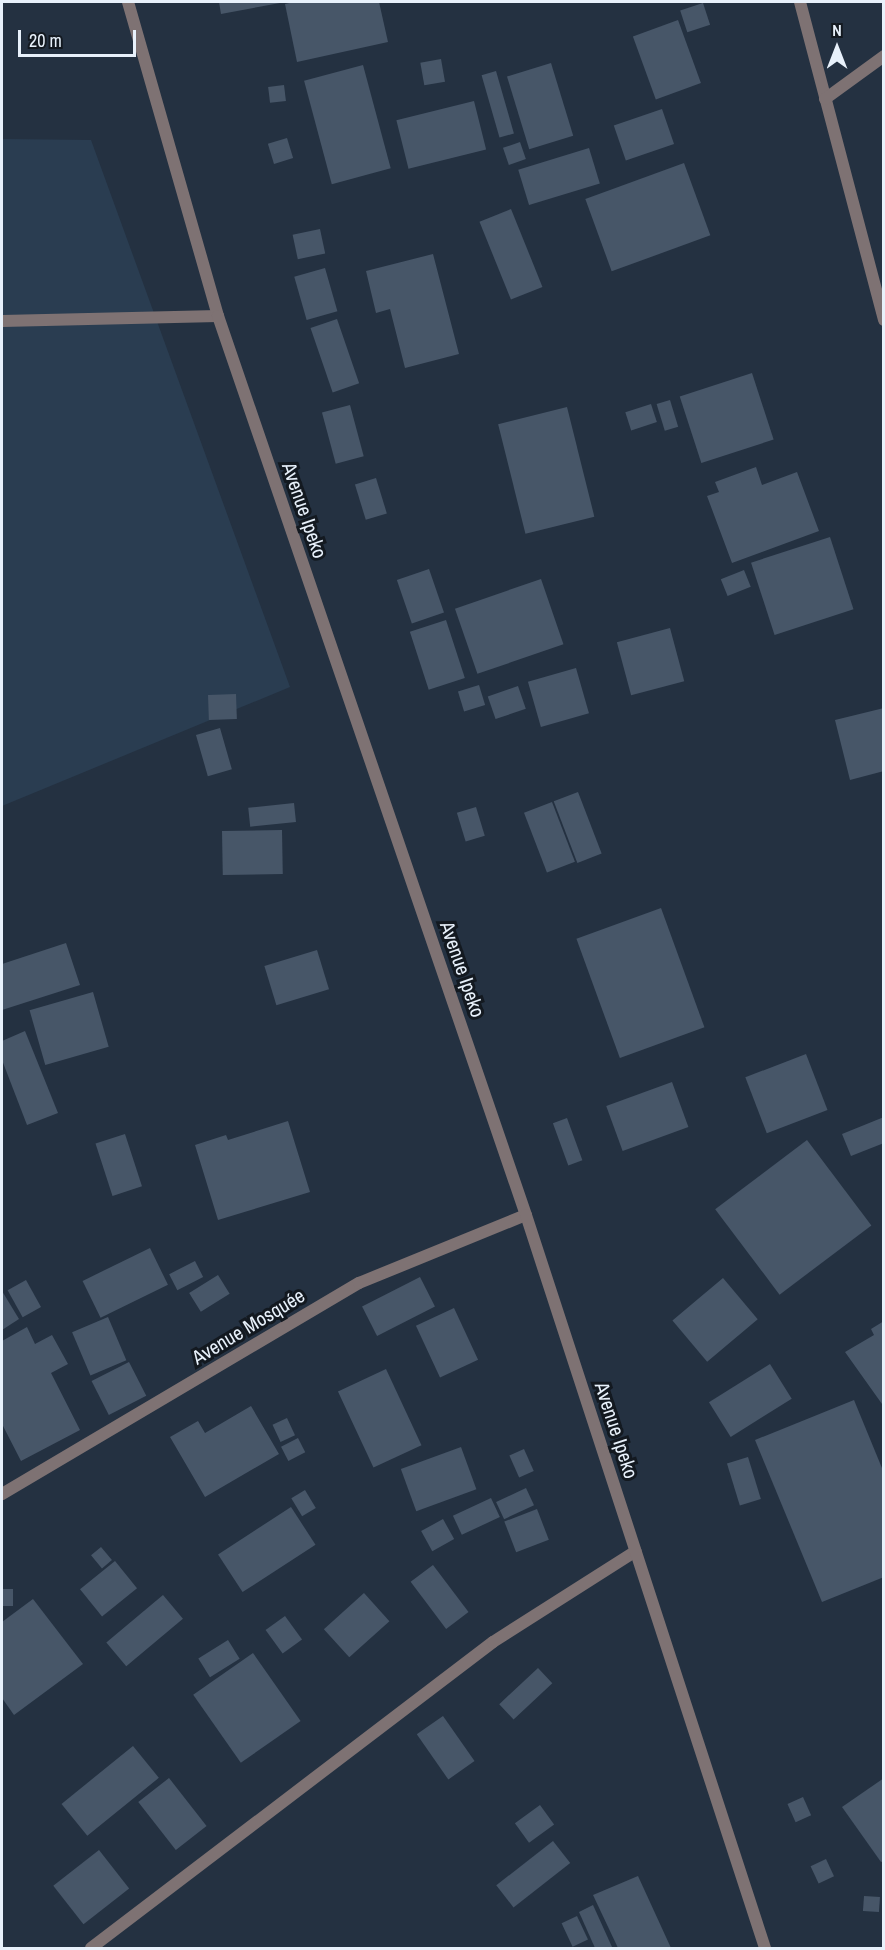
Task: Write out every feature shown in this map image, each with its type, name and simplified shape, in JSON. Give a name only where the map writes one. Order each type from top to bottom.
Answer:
[{"type":"street","name":"Avenue Ipeko","points":[[128,2],[218,316],[526,1215],[765,1948]]},
{"type":"street","points":[[800,2],[884,320]]},
{"type":"street","points":[[825,99],[884,56]]},
{"type":"street","points":[[2,321],[218,316]]},
{"type":"street","name":"Avenue Mosquée","points":[[2,1494],[359,1283],[526,1215]]},
{"type":"street","points":[[91,1948],[493,1642],[636,1551]]},
{"type":"shaded area","points":[[2,139],[91,140],[290,687],[2,806]]},
{"type":"building","points":[[219,2],[280,2],[280,3],[221,14]]},
{"type":"building","points":[[294,2],[379,2],[388,42],[297,62],[285,4]]},
{"type":"building","points":[[703,3],[710,25],[687,32],[680,10]]},
{"type":"building","points":[[678,20],[701,83],[656,99],[633,36]]},
{"type":"building","points":[[441,59],[445,82],[424,85],[420,63]]},
{"type":"building","points":[[551,63],[573,136],[529,149],[507,76]]},
{"type":"building","points":[[363,65],[391,168],[332,184],[304,81]]},
{"type":"building","points":[[496,71],[514,133],[499,138],[482,75]]},
{"type":"building","points":[[284,85],[286,101],[270,103],[268,87]]},
{"type":"building","points":[[474,101],[486,150],[408,169],[396,120]]},
{"type":"building","points":[[662,109],[674,144],[626,161],[614,126]]},
{"type":"building","points":[[287,138],[293,158],[274,164],[268,144]]},
{"type":"building","points":[[520,142],[526,159],[509,165],[503,148]]},
{"type":"building","points":[[589,148],[600,183],[529,205],[518,170]]},
{"type":"building","points":[[684,163],[710,235],[612,271],[585,199]]},
{"type":"building","points":[[511,209],[542,287],[511,300],[479,222]]},
{"type":"building","points":[[320,229],[325,253],[298,259],[293,235]]},
{"type":"building","points":[[433,254],[459,354],[405,368],[390,309],[376,313],[366,271]]},
{"type":"building","points":[[325,268],[337,311],[307,320],[294,277]]},
{"type":"building","points":[[337,319],[359,383],[333,392],[311,328]]},
{"type":"building","points":[[752,373],[774,440],[701,463],[680,396]]},
{"type":"building","points":[[670,400],[678,427],[665,431],[657,404]]},
{"type":"building","points":[[651,404],[657,422],[631,430],[625,412]]},
{"type":"building","points":[[350,405],[364,456],[336,464],[322,413]]},
{"type":"building","points":[[567,407],[594,517],[525,534],[498,424]]},
{"type":"building","points":[[756,467],[762,485],[797,472],[819,531],[732,563],[707,496],[719,492],[715,482]]},
{"type":"building","points":[[376,478],[387,513],[366,520],[355,484]]},
{"type":"building","points":[[830,537],[853,609],[775,635],[751,563]]},
{"type":"building","points":[[429,569],[444,612],[412,624],[397,580]]},
{"type":"building","points":[[744,570],[751,587],[728,596],[721,579]]},
{"type":"building","points":[[541,579],[563,644],[477,674],[455,609]]},
{"type":"building","points":[[446,620],[465,678],[429,690],[410,632]]},
{"type":"building","points":[[670,628],[684,681],[631,695],[617,642]]},
{"type":"building","points":[[576,668],[589,713],[541,727],[528,682]]},
{"type":"building","points":[[479,685],[485,705],[464,712],[458,691]]},
{"type":"building","points":[[518,686],[526,709],[496,719],[488,696]]},
{"type":"building","points":[[236,694],[237,719],[209,720],[208,695]]},
{"type":"building","points":[[884,708],[884,771],[850,780],[835,720]]},
{"type":"building","points":[[220,728],[232,769],[208,776],[196,735]]},
{"type":"building","points":[[578,792],[602,854],[577,863],[554,801]]},
{"type":"building","points":[[552,802],[575,862],[547,873],[524,813]]},
{"type":"building","points":[[294,803],[296,822],[250,827],[248,808]]},
{"type":"building","points":[[476,807],[485,836],[466,842],[457,813]]},
{"type":"building","points":[[282,830],[283,874],[223,875],[222,831]]},
{"type":"building","points":[[661,908],[704,1027],[620,1058],[576,939]]},
{"type":"building","points":[[66,943],[80,985],[2,1010],[2,964]]},
{"type":"building","points":[[317,950],[329,989],[276,1005],[264,966]]},
{"type":"building","points":[[93,992],[109,1047],[45,1065],[30,1010]]},
{"type":"building","points":[[25,1031],[58,1113],[27,1125],[2,1060],[2,1041]]},
{"type":"building","points":[[806,1054],[828,1110],[767,1133],[745,1077]]},
{"type":"building","points":[[672,1082],[688,1127],[623,1151],[606,1106]]},
{"type":"building","points":[[884,1117],[884,1143],[851,1156],[842,1134]]},
{"type":"building","points":[[567,1118],[582,1160],[568,1165],[553,1123]]},
{"type":"building","points":[[288,1121],[310,1192],[218,1220],[195,1145],[226,1135],[228,1140]]},
{"type":"building","points":[[125,1134],[142,1186],[113,1196],[96,1144]]},
{"type":"building","points":[[807,1140],[871,1225],[780,1295],[715,1209]]},
{"type":"building","points":[[150,1248],[168,1285],[101,1318],[83,1281]]},
{"type":"building","points":[[195,1261],[203,1277],[177,1290],[169,1274]]},
{"type":"building","points":[[218,1275],[230,1294],[201,1312],[189,1293]]},
{"type":"building","points":[[420,1277],[435,1306],[377,1336],[362,1307]]},
{"type":"building","points":[[723,1278],[758,1319],[707,1362],[672,1320]]},
{"type":"building","points":[[26,1280],[41,1307],[23,1317],[8,1290]]},
{"type":"building","points":[[2,1291],[19,1319],[2,1330]]},
{"type":"building","points":[[454,1308],[478,1360],[440,1377],[416,1326]]},
{"type":"building","points":[[108,1317],[126,1360],[90,1376],[72,1332]]},
{"type":"building","points":[[884,1321],[884,1403],[882,1404],[845,1352],[874,1335],[871,1329]]},
{"type":"building","points":[[27,1327],[35,1344],[52,1335],[68,1364],[51,1373],[80,1430],[21,1461],[2,1424],[2,1341]]},
{"type":"building","points":[[129,1362],[146,1396],[109,1415],[92,1381]]},
{"type":"building","points":[[770,1364],[792,1399],[731,1437],[709,1402]]},
{"type":"building","points":[[386,1369],[421,1445],[373,1468],[338,1391]]},
{"type":"building","points":[[854,1400],[884,1473],[884,1577],[822,1602],[755,1440]]},
{"type":"building","points":[[251,1406],[279,1454],[205,1497],[170,1437],[198,1421],[205,1433]]},
{"type":"building","points":[[287,1418],[295,1435],[281,1442],[272,1425]]},
{"type":"building","points":[[298,1438],[305,1452],[288,1461],[281,1447]]},
{"type":"building","points":[[461,1447],[476,1489],[416,1511],[401,1469]]},
{"type":"building","points":[[524,1449],[534,1471],[519,1477],[509,1456]]},
{"type":"building","points":[[748,1457],[761,1499],[740,1506],[727,1463]]},
{"type":"building","points":[[526,1488],[534,1505],[504,1519],[496,1502]]},
{"type":"building","points":[[305,1490],[316,1508],[302,1516],[291,1498]]},
{"type":"building","points":[[491,1498],[500,1517],[462,1535],[453,1516]]},
{"type":"building","points":[[291,1507],[316,1545],[243,1592],[218,1554]]},
{"type":"building","points":[[537,1509],[549,1540],[516,1552],[504,1522]]},
{"type":"building","points":[[443,1519],[454,1539],[432,1551],[421,1531]]},
{"type":"building","points":[[101,1547],[112,1560],[102,1568],[91,1555]]},
{"type":"building","points":[[115,1561],[137,1588],[102,1617],[80,1589]]},
{"type":"building","points":[[433,1565],[469,1612],[446,1629],[411,1582]]},
{"type":"building","points":[[2,1589],[13,1589],[13,1606],[2,1606]]},
{"type":"building","points":[[364,1593],[389,1621],[349,1657],[324,1629]]},
{"type":"building","points":[[163,1595],[183,1619],[126,1666],[106,1643]]},
{"type":"building","points":[[33,1599],[83,1664],[14,1715],[2,1698],[2,1622]]},
{"type":"building","points":[[285,1616],[302,1639],[283,1654],[266,1630]]},
{"type":"building","points":[[228,1640],[240,1659],[210,1677],[198,1659]]},
{"type":"building","points":[[253,1653],[301,1721],[241,1763],[193,1695]]},
{"type":"building","points":[[538,1668],[552,1683],[514,1720],[499,1704]]},
{"type":"building","points":[[443,1716],[475,1761],[448,1779],[417,1734]]},
{"type":"building","points":[[133,1746],[159,1778],[87,1836],[62,1804]]},
{"type":"building","points":[[169,1778],[207,1826],[176,1850],[138,1802]]},
{"type":"building","points":[[884,1778],[884,1861],[881,1862],[842,1807]]},
{"type":"building","points":[[803,1797],[811,1815],[796,1822],[787,1804]]},
{"type":"building","points":[[540,1805],[554,1824],[529,1843],[515,1823]]},
{"type":"building","points":[[553,1841],[570,1863],[514,1907],[496,1885]]},
{"type":"building","points":[[99,1850],[129,1889],[83,1924],[53,1886]]},
{"type":"building","points":[[826,1859],[834,1876],[819,1883],[811,1866]]},
{"type":"building","points":[[638,1876],[671,1948],[618,1948],[593,1895]]},
{"type":"building","points":[[864,1896],[880,1897],[879,1912],[863,1911]]},
{"type":"building","points":[[593,1905],[612,1947],[595,1948],[579,1912]]},
{"type":"building","points":[[577,1916],[588,1940],[573,1947],[562,1923]]}]
